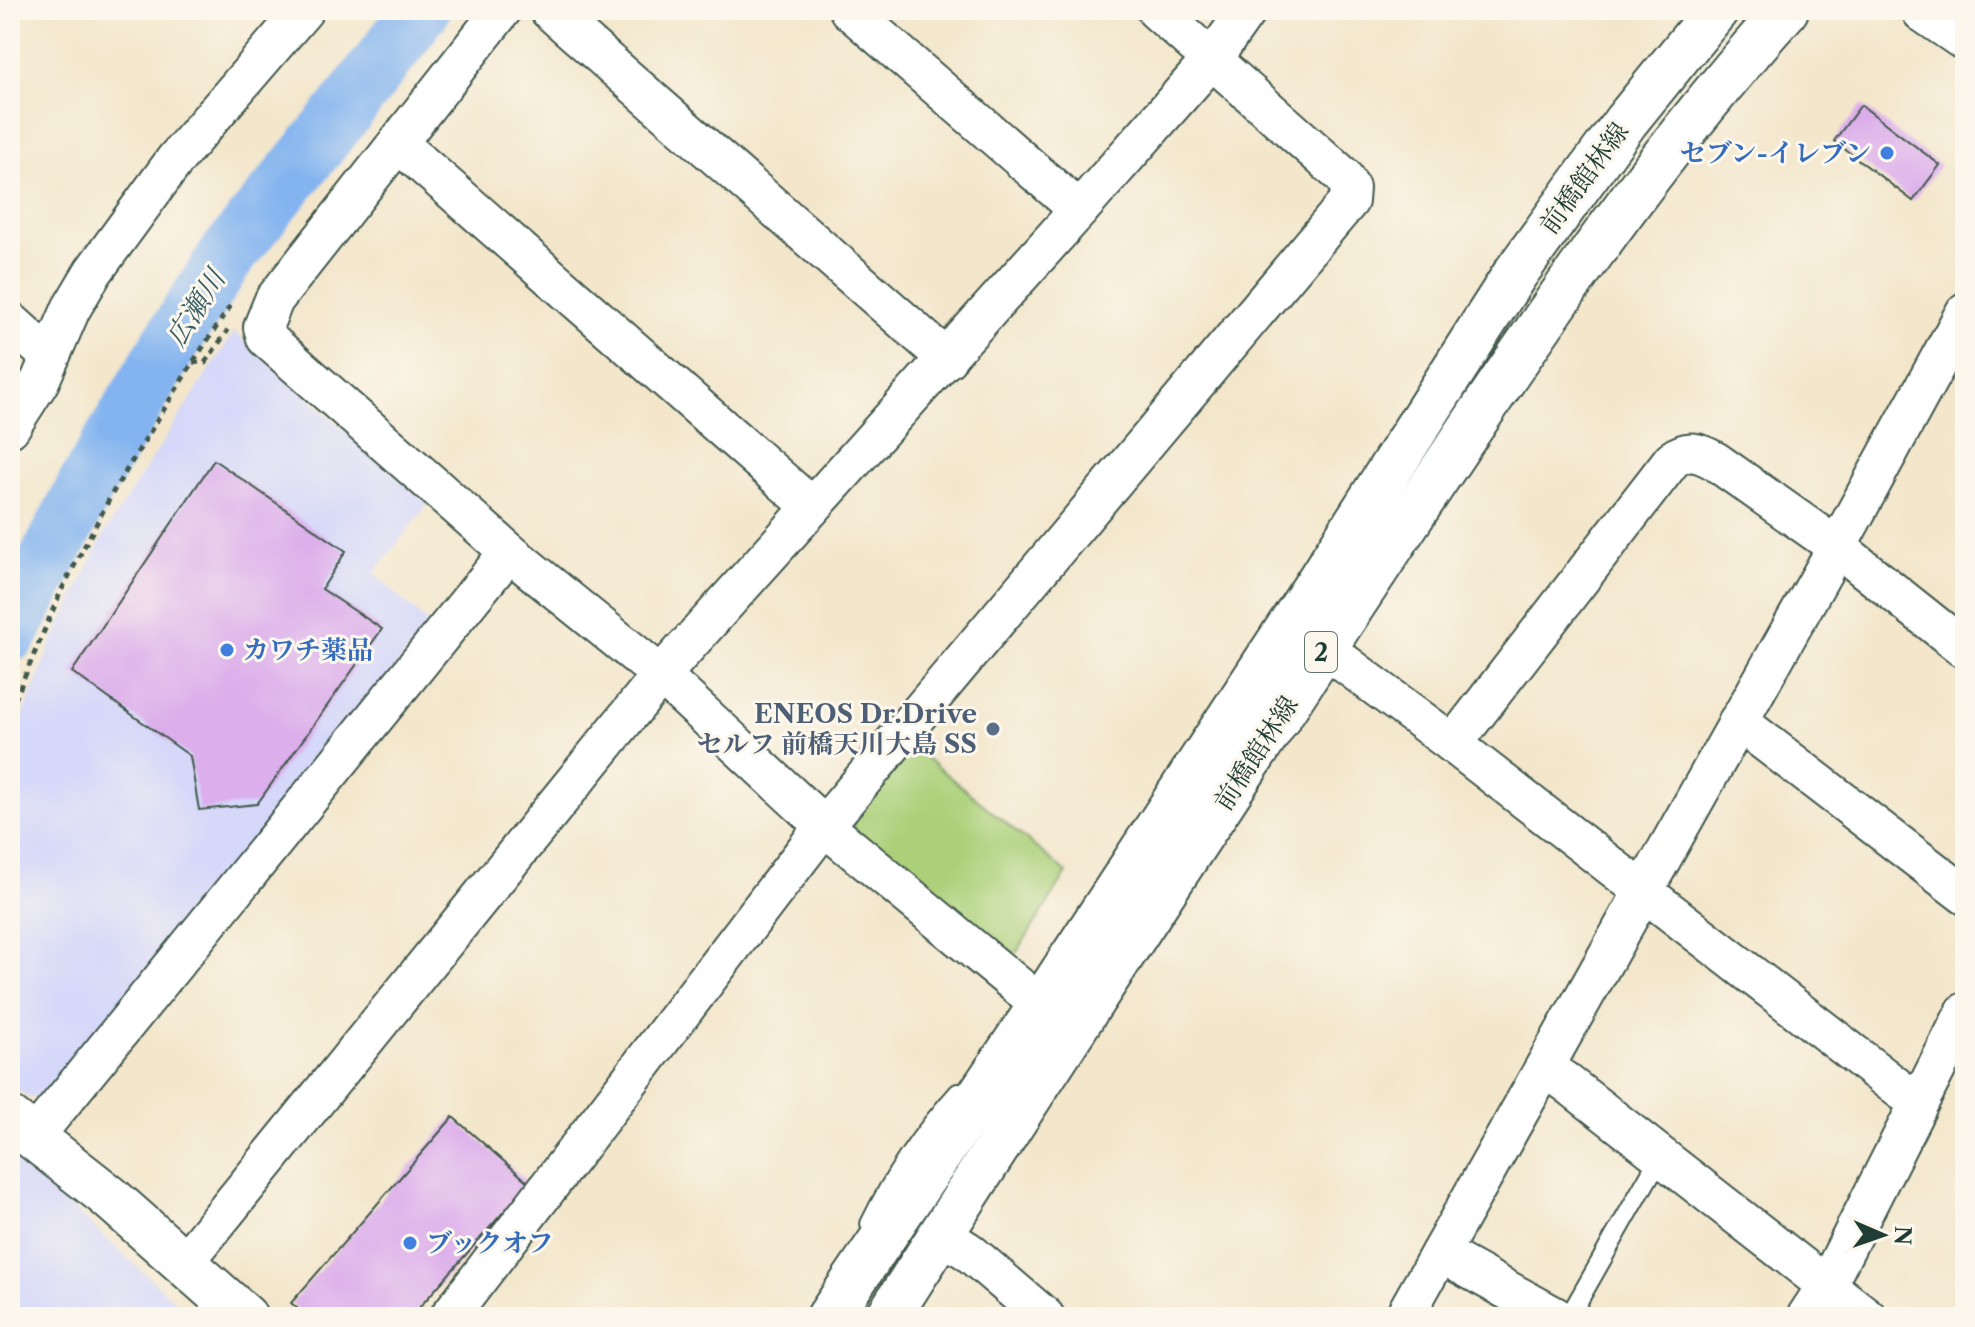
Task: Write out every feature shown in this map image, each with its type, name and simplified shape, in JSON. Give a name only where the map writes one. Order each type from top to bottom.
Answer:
[{"type":"main road","name":"前橋館林線","points":[[840,1300],[1041,1005],[1313,590],[1515,274],[1626,121],[1716,10]]},
{"type":"main road","name":"前橋館林線","points":[[888,1317],[1445,467],[1670,149],[1786,10]]},
{"type":"main road","points":[[1924,10],[1965,38]]},
{"type":"main road","points":[[22,1128],[108,1196],[245,1317]]},
{"type":"street","points":[[10,428],[40,381],[71,309],[93,272],[175,160],[304,10]]},
{"type":"street","points":[[502,10],[274,300],[263,327],[266,338],[509,552],[661,675],[824,826],[1041,1005]]},
{"type":"street","points":[[549,10],[947,359]]},
{"type":"street","points":[[849,10],[1079,210]]},
{"type":"street","points":[[449,1317],[824,826],[1349,201],[1350,188],[1343,176],[1156,10]]},
{"type":"street","points":[[184,1263],[661,675],[947,359],[1213,58],[1247,10]]},
{"type":"street","points":[[398,143],[812,507]]},
{"type":"street","points":[[10,321],[50,357]]},
{"type":"street","points":[[1404,1317],[1962,326]]},
{"type":"street","points":[[1453,744],[1662,472],[1682,453],[1694,451],[1715,461],[1837,547],[1965,649]]},
{"type":"street","points":[[22,1128],[509,552]]},
{"type":"street","points":[[1324,648],[1902,1091],[1919,1100]]},
{"type":"street","points":[[1738,721],[1965,895]]},
{"type":"street","points":[[1806,1317],[1827,1285],[1965,1012]]},
{"type":"street","points":[[1544,1069],[1563,1080],[1867,1317]]},
{"type":"street","points":[[941,1234],[969,1252],[1045,1317]]},
{"type":"street","points":[[1440,1253],[1556,1317]]},
{"type":"lane","points":[[1569,1317],[1660,1157]]},
{"type":"path","points":[[10,711],[61,591],[113,492],[233,303]]},
{"type":"shaded area","points":[[234,332],[428,504],[374,573],[430,625],[46,1097],[29,1097],[10,1086],[10,747],[52,642],[106,530]]},
{"type":"shaded area","points":[[10,1154],[27,1167],[193,1317],[10,1317]]},
{"type":"green space","points":[[913,747],[1067,873],[1017,952],[1000,952],[855,836],[854,819]]},
{"type":"building","name":"セブン-イレブン","points":[[1861,105],[1940,165],[1913,201],[1834,141]]},
{"type":"building","name":"カワチ薬品","points":[[214,460],[346,551],[322,589],[382,629],[257,804],[199,810],[190,756],[72,672]]},
{"type":"building","name":"ブックオフ","points":[[453,1117],[529,1183],[411,1317],[307,1317],[291,1303]]},
{"type":"waterway","name":"広瀬川","points":[[10,633],[87,484],[170,344],[229,253],[345,111],[421,10]]},
{"type":"place","name":"セブン-イレブン","points":[[1887,153]]},
{"type":"place","name":"カワチ薬品","points":[[227,650]]},
{"type":"place","name":"ENEOS Dr.Drive セルフ 前橋天川大島 SS","points":[[993,729]]},
{"type":"place","name":"ブックオフ","points":[[410,1243]]}]
